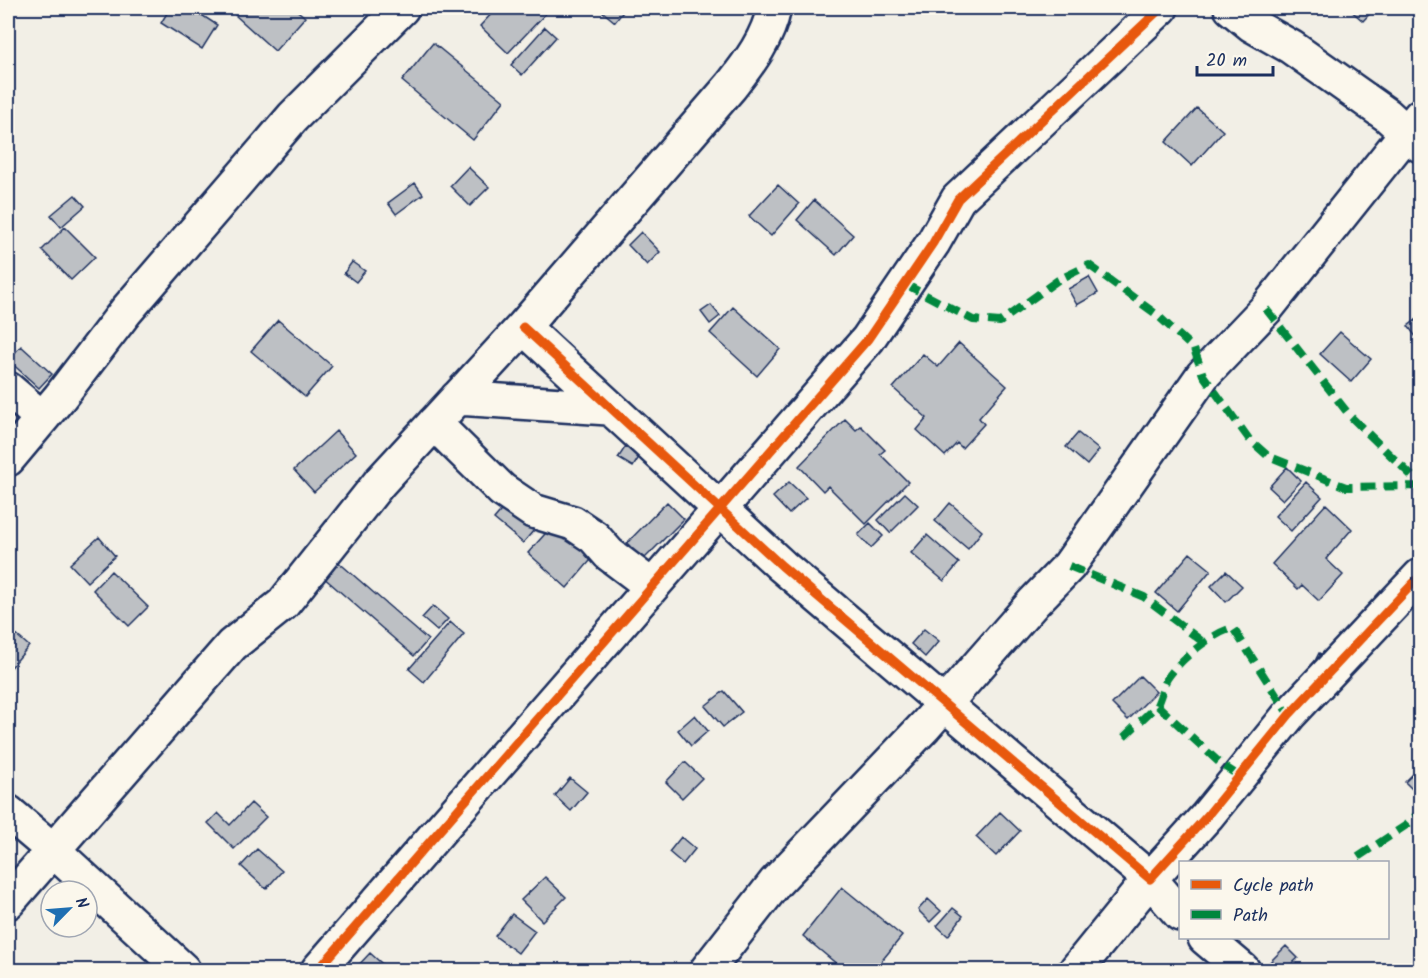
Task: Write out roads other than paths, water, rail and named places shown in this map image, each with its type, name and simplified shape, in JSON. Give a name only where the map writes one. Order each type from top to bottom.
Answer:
[{"type":"street","points":[[8,459],[126,311],[293,117],[402,8]]},
{"type":"street","points":[[8,902],[232,645],[283,604],[380,482],[523,327],[751,61],[766,35],[774,8]]},
{"type":"street","points":[[318,970],[650,585],[868,339],[933,243],[958,199],[1161,8]]},
{"type":"street","points":[[707,970],[775,883],[944,704],[1069,566],[1203,375],[1266,309],[1416,131],[1291,46],[1252,25],[1231,8]]},
{"type":"street","points":[[523,327],[608,408],[720,507],[782,566],[1150,879],[1179,913]]},
{"type":"street","points":[[8,389],[42,418]]},
{"type":"street","points":[[458,398],[608,408]]},
{"type":"street","points":[[434,423],[502,490],[533,511],[573,523],[594,537],[609,554],[650,585]]},
{"type":"street","points":[[1076,970],[1150,879],[1207,816],[1289,715],[1420,576]]},
{"type":"street","points":[[8,812],[54,850],[183,970]]},
{"type":"street","points":[[1206,939],[1243,970]]}]
